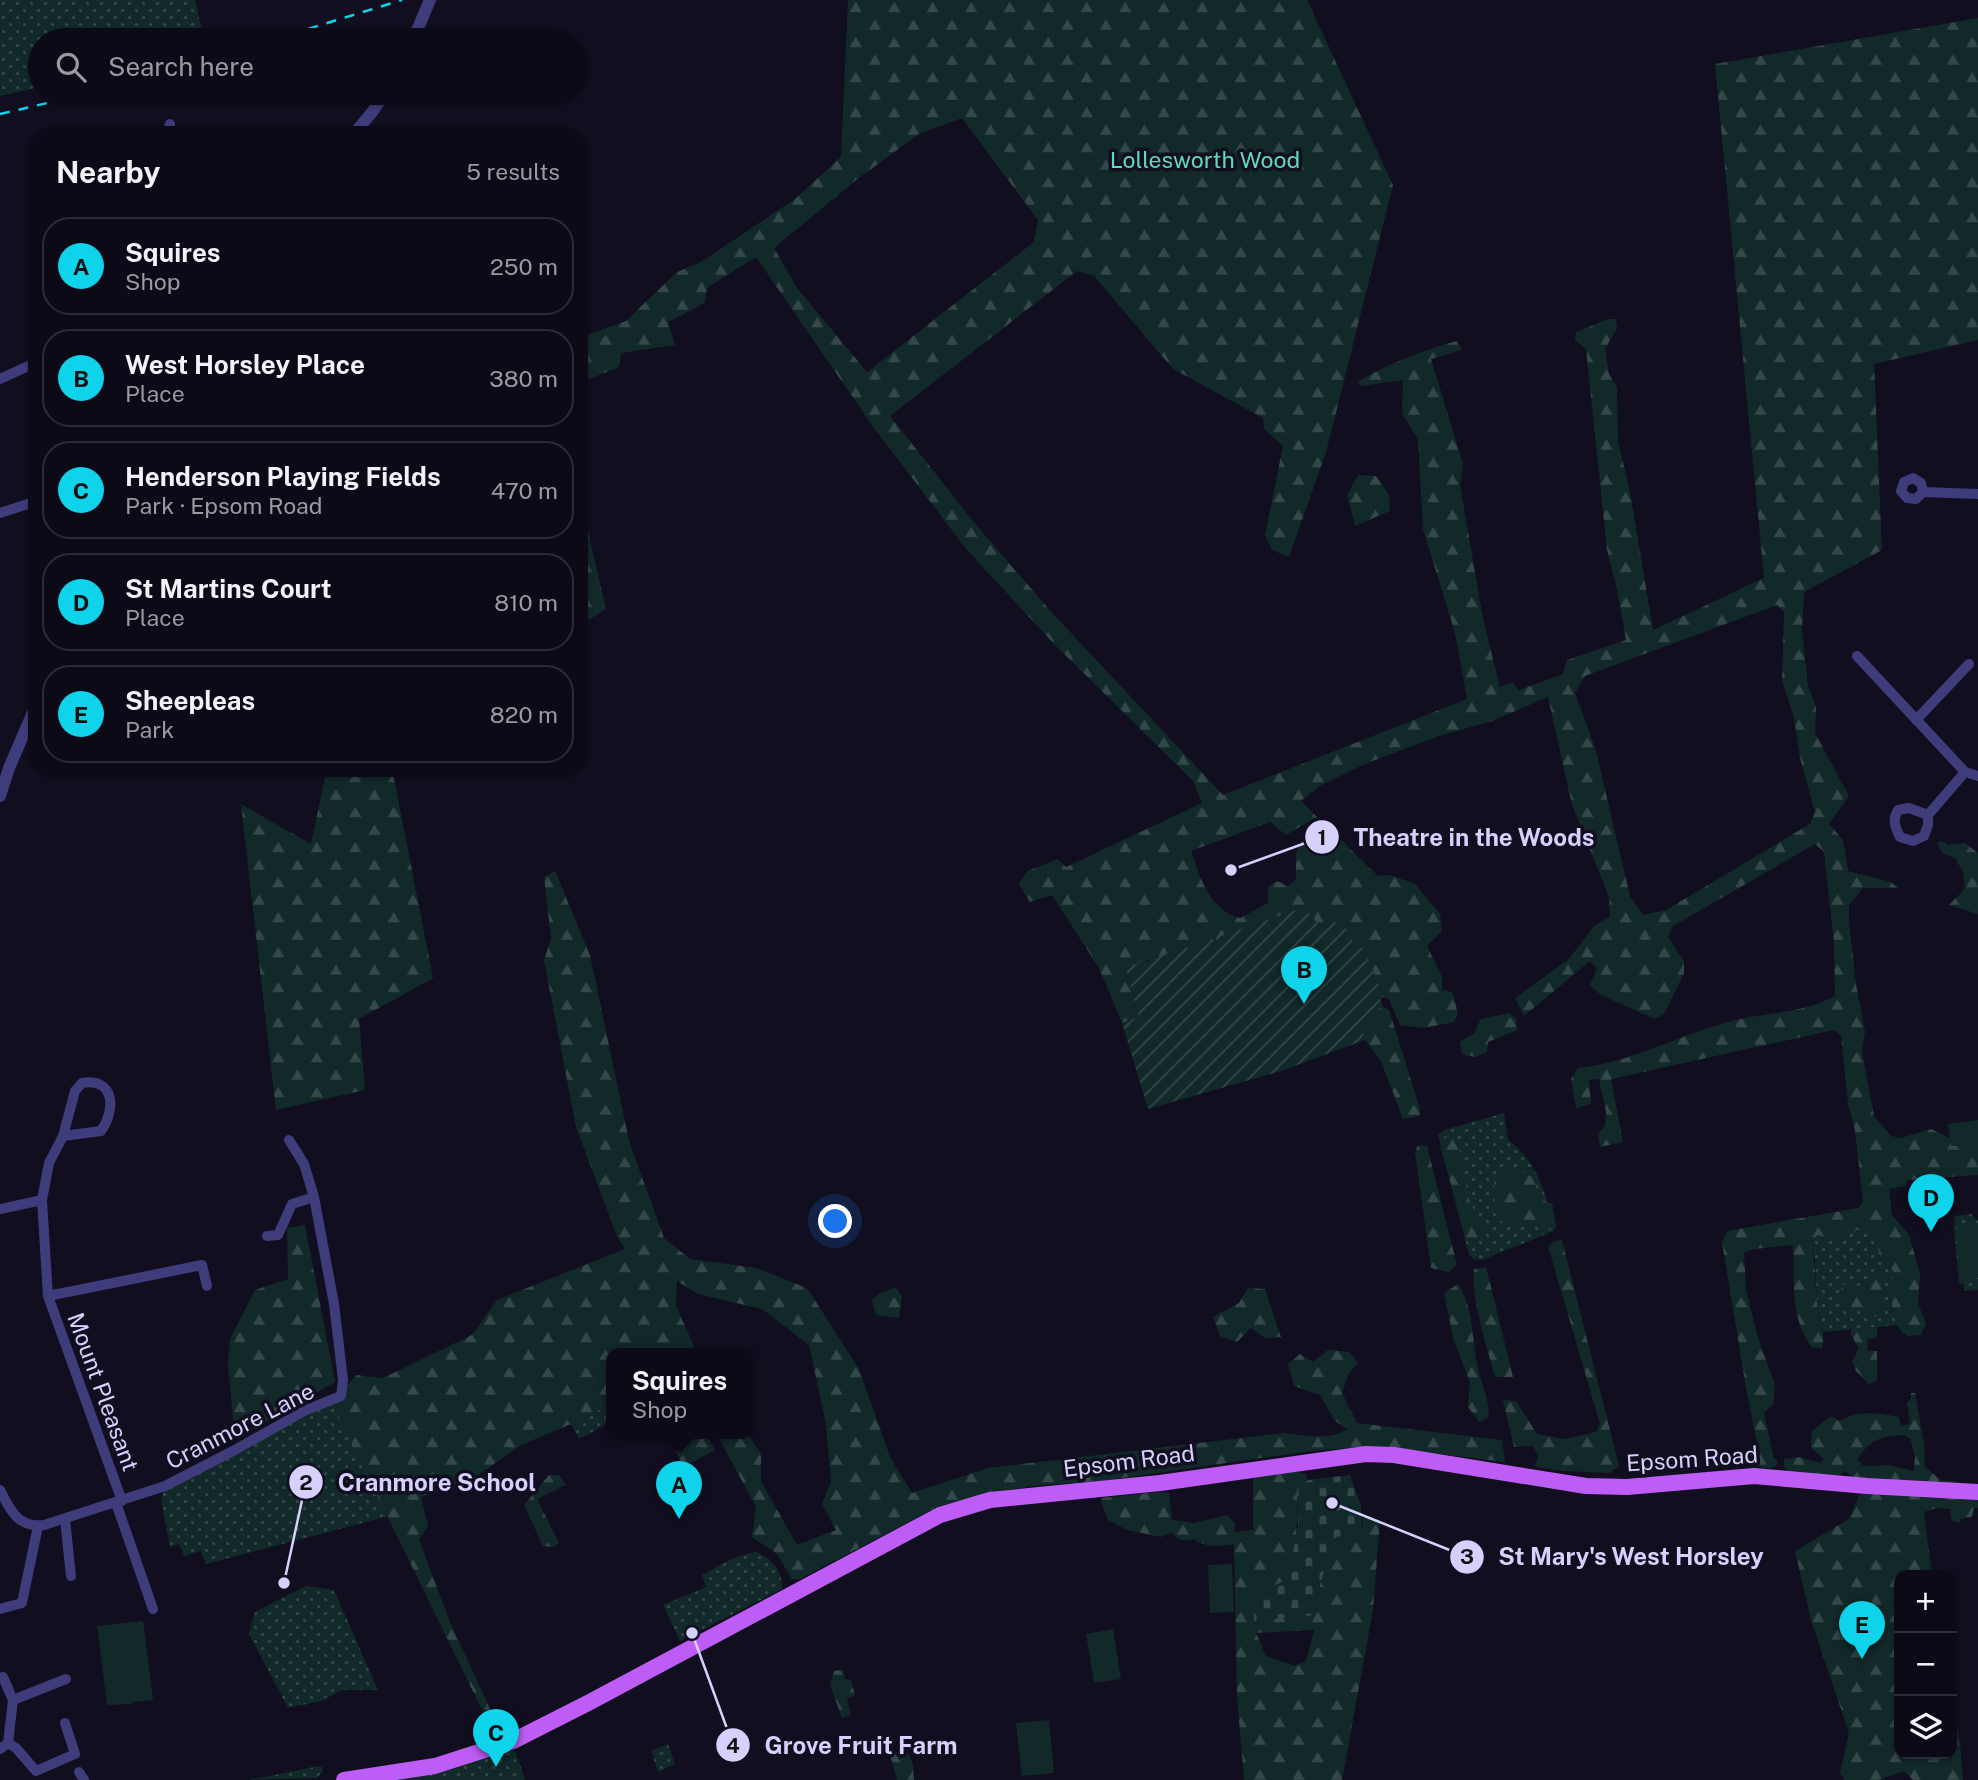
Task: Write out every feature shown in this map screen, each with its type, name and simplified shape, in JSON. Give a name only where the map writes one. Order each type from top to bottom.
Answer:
[{"type":"main road","name":"Epsom Road","points":[[344,1780],[435,1766],[504,1744],[588,1703],[940,1514],[990,1500],[1160,1482],[1366,1454],[1394,1455],[1597,1486],[1627,1487],[1754,1476],[1978,1492]]},
{"type":"street","points":[[418,28],[430,0]]},
{"type":"street","points":[[361,126],[377,105]]},
{"type":"street","points":[[0,379],[28,366]]},
{"type":"street","points":[[1923,492],[1978,494]]},
{"type":"street","points":[[0,513],[28,504]]},
{"type":"street","points":[[1857,656],[1965,772],[1978,776]]},
{"type":"street","points":[[1916,720],[1969,664]]},
{"type":"street","points":[[0,796],[28,724]]},
{"type":"street","points":[[1928,815],[1965,772]]},
{"type":"street","name":"Mount Pleasant","points":[[63,1136],[101,1131],[111,1110],[108,1094],[102,1084],[92,1081],[82,1083],[75,1091],[63,1136],[49,1163],[42,1200],[48,1296],[153,1609]]},
{"type":"street","name":"Cranmore Lane","points":[[38,1526],[165,1486],[306,1410],[341,1396],[343,1380],[334,1304],[314,1197],[304,1164],[289,1140]]},
{"type":"street","points":[[267,1236],[278,1235],[292,1204],[314,1197]]},
{"type":"street","points":[[0,1209],[42,1200]]},
{"type":"street","name":"Mount Pleasant","points":[[48,1296],[202,1265],[207,1286]]},
{"type":"street","points":[[0,1490],[18,1519],[38,1526],[22,1603],[0,1609]]},
{"type":"street","points":[[65,1519],[71,1576]]},
{"type":"street","points":[[3,1677],[13,1700],[4,1746],[16,1748],[36,1771],[75,1754],[65,1723]]},
{"type":"street","points":[[13,1700],[66,1679]]},
{"type":"green space","points":[[0,0],[195,0],[201,28],[28,28],[28,90],[0,96]]},
{"type":"green space","name":"Lollesworth Wood","points":[[848,0],[1307,0],[1393,185],[1326,452],[1289,557],[1272,550],[1265,535],[1283,446],[1264,429],[1263,418],[1173,369],[1094,276],[1077,271],[890,416],[977,526],[1054,615],[1223,795],[1467,699],[1455,633],[1423,529],[1418,439],[1402,413],[1403,380],[1361,386],[1357,382],[1406,358],[1457,341],[1462,350],[1431,359],[1463,464],[1460,485],[1483,619],[1500,687],[1512,682],[1519,690],[1563,674],[1567,660],[1626,640],[1607,550],[1586,349],[1575,340],[1576,332],[1608,319],[1616,319],[1617,328],[1605,349],[1609,374],[1617,387],[1618,441],[1630,492],[1653,630],[1764,578],[1715,64],[1978,18],[1978,340],[1874,364],[1882,550],[1804,592],[1802,630],[1808,686],[1816,707],[1815,733],[1849,796],[1829,824],[1843,840],[1848,871],[1891,882],[1898,888],[1863,888],[1849,905],[1856,984],[1865,1032],[1862,1051],[1874,1116],[1891,1136],[1901,1138],[1931,1129],[1950,1138],[1952,1146],[1978,1142],[1978,1175],[1908,1180],[1905,1186],[1889,1189],[1892,1215],[1909,1235],[1920,1273],[1918,1304],[1926,1323],[1921,1335],[1907,1336],[1896,1323],[1892,1307],[1894,1272],[1880,1258],[1874,1233],[1862,1227],[1837,1242],[1818,1235],[1811,1241],[1817,1304],[1823,1332],[1822,1349],[1812,1347],[1796,1311],[1793,1245],[1744,1252],[1746,1290],[1758,1338],[1775,1385],[1773,1404],[1764,1413],[1777,1465],[1766,1468],[1755,1464],[1759,1453],[1722,1242],[1727,1231],[1858,1208],[1863,1202],[1841,1035],[1834,1030],[1611,1079],[1623,1142],[1600,1147],[1598,1134],[1605,1126],[1606,1112],[1599,1079],[1589,1080],[1591,1104],[1576,1108],[1571,1079],[1578,1068],[1633,1056],[1721,1024],[1808,1007],[1835,996],[1834,943],[1824,852],[1815,844],[1673,926],[1668,937],[1684,961],[1684,973],[1664,1014],[1655,1019],[1601,995],[1590,985],[1597,968],[1590,961],[1524,1016],[1515,998],[1569,959],[1594,926],[1610,917],[1609,897],[1572,805],[1548,697],[1492,721],[1436,737],[1365,764],[1321,785],[1301,801],[1317,817],[1286,835],[1270,822],[1191,851],[1202,882],[1213,900],[1229,914],[1240,918],[1268,903],[1268,887],[1277,881],[1288,886],[1296,880],[1299,845],[1309,837],[1331,830],[1378,876],[1390,875],[1415,884],[1440,914],[1442,931],[1427,946],[1442,977],[1442,989],[1453,993],[1458,1014],[1454,1022],[1423,1028],[1400,1025],[1389,999],[1384,997],[1364,949],[1356,947],[1351,940],[1320,927],[1216,941],[1211,938],[1188,949],[1180,948],[1178,952],[1161,957],[1157,955],[1125,968],[1139,1017],[1122,1023],[1099,968],[1052,895],[1030,902],[1019,884],[1027,871],[1058,859],[1066,867],[1202,803],[1193,781],[1055,645],[967,550],[874,428],[756,257],[707,288],[705,303],[668,322],[675,345],[621,353],[619,367],[588,379],[588,335],[626,321],[677,272],[701,262],[795,199],[841,157]],"holes":[[[962,118],[1038,220],[1034,242],[867,372],[797,288],[774,248],[856,180],[919,134]],[[1777,605],[1784,612],[1782,680],[1794,718],[1800,758],[1815,812],[1810,824],[1666,910],[1643,915],[1630,896],[1596,751],[1575,693],[1585,676]]]},
{"type":"green space","points":[[1358,475],[1376,476],[1389,495],[1390,511],[1355,526],[1347,495]]},
{"type":"green space","points":[[588,532],[606,609],[588,620]]},
{"type":"green space","points":[[325,777],[394,777],[433,978],[359,1019],[365,1090],[276,1110],[241,804],[311,844]]},
{"type":"green space","points":[[1942,841],[1948,845],[1965,843],[1978,853],[1978,914],[1949,905],[1965,889],[1963,872],[1955,858],[1943,854],[1937,843]]},
{"type":"green space","points":[[555,871],[590,955],[629,1141],[664,1238],[690,1259],[756,1268],[807,1288],[859,1369],[890,1457],[912,1493],[988,1468],[1283,1433],[1316,1436],[1340,1433],[1347,1429],[1335,1421],[1320,1395],[1294,1386],[1288,1364],[1300,1354],[1313,1362],[1328,1350],[1350,1352],[1358,1363],[1349,1373],[1342,1393],[1357,1423],[1502,1440],[1505,1462],[1375,1446],[1311,1451],[1101,1481],[1034,1486],[985,1494],[937,1507],[800,1579],[792,1579],[776,1553],[752,1537],[756,1507],[719,1439],[751,1439],[761,1454],[761,1481],[797,1545],[836,1530],[822,1504],[831,1482],[826,1424],[809,1345],[762,1309],[698,1294],[677,1281],[676,1306],[695,1348],[606,1348],[606,1406],[521,1445],[462,1486],[421,1497],[428,1526],[419,1540],[450,1622],[491,1711],[487,1720],[331,1401],[357,1375],[383,1378],[472,1335],[497,1300],[625,1249],[617,1236],[576,1127],[544,960],[551,938],[544,877]]},
{"type":"green space","points":[[1304,907],[1320,927],[1342,920],[1356,947],[1364,948],[1384,997],[1380,998],[1383,1007],[1367,1014],[1362,1029],[1365,1040],[1281,1071],[1148,1109],[1122,1023],[1139,1017],[1125,967],[1139,961],[1148,961],[1157,955],[1161,957],[1172,951],[1178,952],[1180,948],[1188,948],[1199,942],[1202,944],[1211,938],[1216,941],[1221,936]]},
{"type":"green space","points":[[1383,1007],[1389,1010],[1420,1116],[1403,1119],[1381,1061],[1365,1040],[1362,1029],[1367,1014]]},
{"type":"green space","points":[[1509,1013],[1516,1019],[1517,1030],[1488,1042],[1487,1052],[1475,1057],[1462,1054],[1460,1042],[1474,1033],[1481,1019]]},
{"type":"green space","points":[[1504,1113],[1508,1140],[1523,1153],[1533,1168],[1548,1203],[1552,1204],[1556,1226],[1554,1231],[1482,1260],[1473,1259],[1469,1254],[1438,1135],[1444,1130]]},
{"type":"green space","points":[[1978,1120],[1978,1142],[1951,1146],[1948,1124]]},
{"type":"green space","points":[[1448,1135],[1458,1143],[1469,1199],[1482,1227],[1481,1241],[1466,1238],[1440,1145]]},
{"type":"green space","points":[[1418,1145],[1427,1146],[1457,1265],[1449,1272],[1431,1268],[1415,1152]]},
{"type":"green space","points":[[1514,1167],[1534,1178],[1538,1198],[1552,1204],[1556,1226],[1552,1229],[1531,1226],[1514,1228],[1504,1225],[1495,1213],[1494,1175]]},
{"type":"green space","points":[[1972,1214],[1978,1221],[1978,1290],[1964,1291],[1964,1284],[1959,1283],[1955,1216]]},
{"type":"green space","points":[[305,1225],[335,1382],[235,1440],[228,1364],[230,1339],[255,1290],[288,1279],[287,1228]]},
{"type":"green space","points":[[1978,1225],[1978,1278],[1961,1280],[1955,1228]]},
{"type":"green space","points":[[1862,1226],[1874,1233],[1880,1258],[1894,1272],[1891,1310],[1898,1325],[1823,1332],[1817,1304],[1815,1258],[1810,1241],[1818,1235],[1837,1242]]},
{"type":"green space","points":[[1562,1240],[1619,1466],[1609,1473],[1535,1467],[1538,1457],[1533,1446],[1514,1447],[1503,1400],[1516,1401],[1537,1434],[1564,1439],[1596,1432],[1600,1424],[1548,1246]]},
{"type":"green space","points":[[1486,1267],[1513,1377],[1495,1377],[1480,1323],[1474,1269]]},
{"type":"green space","points":[[1872,1274],[1883,1274],[1885,1296],[1883,1311],[1875,1317],[1865,1310],[1846,1308],[1838,1295],[1844,1284],[1868,1287]]},
{"type":"green space","points":[[1458,1284],[1470,1314],[1478,1369],[1488,1405],[1489,1417],[1479,1422],[1468,1407],[1470,1382],[1454,1341],[1444,1293]]},
{"type":"green space","points":[[895,1287],[902,1296],[899,1318],[876,1315],[872,1300]]},
{"type":"green space","points":[[1248,1288],[1265,1289],[1281,1337],[1265,1338],[1251,1328],[1237,1342],[1220,1336],[1213,1317],[1239,1303]]},
{"type":"green space","points":[[1877,1327],[1877,1338],[1867,1339],[1868,1351],[1877,1351],[1877,1381],[1869,1384],[1856,1371],[1852,1362],[1859,1348],[1851,1335],[1852,1329]]},
{"type":"green space","points":[[1911,1393],[1915,1393],[1925,1467],[1941,1480],[1959,1482],[1959,1485],[1856,1479],[1845,1471],[1837,1476],[1788,1471],[1784,1467],[1784,1459],[1798,1457],[1821,1463],[1824,1459],[1811,1448],[1812,1431],[1831,1416],[1839,1421],[1861,1414],[1883,1414],[1899,1417],[1901,1426],[1910,1424],[1907,1402],[1911,1400]],"holes":[[[1904,1435],[1910,1438],[1915,1456],[1914,1471],[1887,1465],[1864,1466],[1857,1460],[1876,1440]]]},
{"type":"green space","points":[[331,1401],[389,1516],[206,1564],[201,1551],[184,1556],[179,1544],[170,1547],[161,1499],[165,1486]]},
{"type":"green space","points":[[606,1406],[606,1425],[579,1439],[571,1424]]},
{"type":"green space","points":[[689,1439],[709,1439],[715,1450],[683,1467],[676,1451],[689,1442]]},
{"type":"green space","points":[[1288,1470],[1306,1474],[1308,1480],[1297,1488],[1296,1534],[1288,1579],[1253,1596],[1315,1615],[1320,1584],[1336,1537],[1362,1531],[1363,1518],[1380,1520],[1373,1610],[1342,1780],[1244,1780],[1237,1696],[1234,1544],[1208,1545],[1194,1539],[1179,1539],[1172,1532],[1161,1537],[1127,1530],[1108,1520],[1101,1502],[1102,1498],[1169,1493],[1172,1520],[1193,1523],[1228,1515],[1235,1524],[1234,1532],[1253,1530],[1253,1476]],"holes":[[[1314,1630],[1306,1661],[1295,1666],[1266,1656],[1256,1633]]]},
{"type":"green space","points":[[549,1475],[559,1475],[566,1485],[537,1499],[559,1543],[553,1547],[543,1546],[524,1505]]},
{"type":"green space","points":[[1350,1475],[1361,1506],[1362,1531],[1336,1537],[1320,1584],[1315,1615],[1254,1621],[1252,1596],[1288,1579],[1298,1526],[1297,1488],[1308,1480]]},
{"type":"green space","points":[[1864,1491],[1978,1495],[1978,1508],[1974,1508],[1972,1517],[1960,1519],[1961,1523],[1952,1521],[1950,1509],[1937,1508],[1924,1512],[1931,1570],[1894,1570],[1894,1759],[1957,1759],[1957,1728],[1963,1780],[1913,1780],[1904,1771],[1879,1780],[1845,1780],[1840,1773],[1849,1733],[1811,1620],[1795,1551],[1849,1519]]},
{"type":"green space","points":[[756,1552],[775,1566],[782,1589],[680,1641],[663,1605],[706,1587],[702,1575],[721,1564]]},
{"type":"green space","points":[[1232,1564],[1234,1612],[1210,1613],[1208,1565]]},
{"type":"green space","points":[[306,1586],[334,1590],[378,1690],[342,1690],[321,1701],[288,1708],[249,1634],[255,1612]]},
{"type":"green space","points":[[143,1621],[153,1700],[107,1705],[97,1626]]},
{"type":"green space","points":[[1113,1629],[1121,1679],[1094,1683],[1086,1634]]},
{"type":"green space","points":[[843,1670],[845,1679],[851,1681],[855,1695],[847,1699],[851,1715],[842,1718],[830,1685],[834,1671]]},
{"type":"green space","points":[[1049,1720],[1054,1773],[1022,1776],[1016,1723]]},
{"type":"green space","points":[[668,1744],[675,1764],[658,1772],[651,1751]]},
{"type":"green space","points":[[514,1747],[525,1780],[388,1780],[454,1769]]},
{"type":"green space","points":[[907,1751],[913,1764],[914,1780],[897,1780],[890,1755]]},
{"type":"green space","points":[[319,1766],[323,1771],[317,1778],[249,1780]]},
{"type":"railway","points":[[311,28],[402,0]]},
{"type":"railway","points":[[0,114],[39,105]]},
{"type":"place","name":"Theatre in the Woods","points":[[1231,870]]},
{"type":"place","name":"West Horsley Place","points":[[1304,1004]]},
{"type":"place","name":"St Martins Court","points":[[1931,1232]]},
{"type":"place","name":"St Mary's West Horsley","points":[[1332,1503]]},
{"type":"place","name":"Squires","points":[[679,1519]]},
{"type":"place","name":"Cranmore School","points":[[284,1583]]},
{"type":"place","name":"Grove Fruit Farm","points":[[692,1633]]},
{"type":"place","name":"Sheepleas","points":[[1862,1659]]},
{"type":"place","name":"Henderson Playing Fields","points":[[496,1767]]}]
